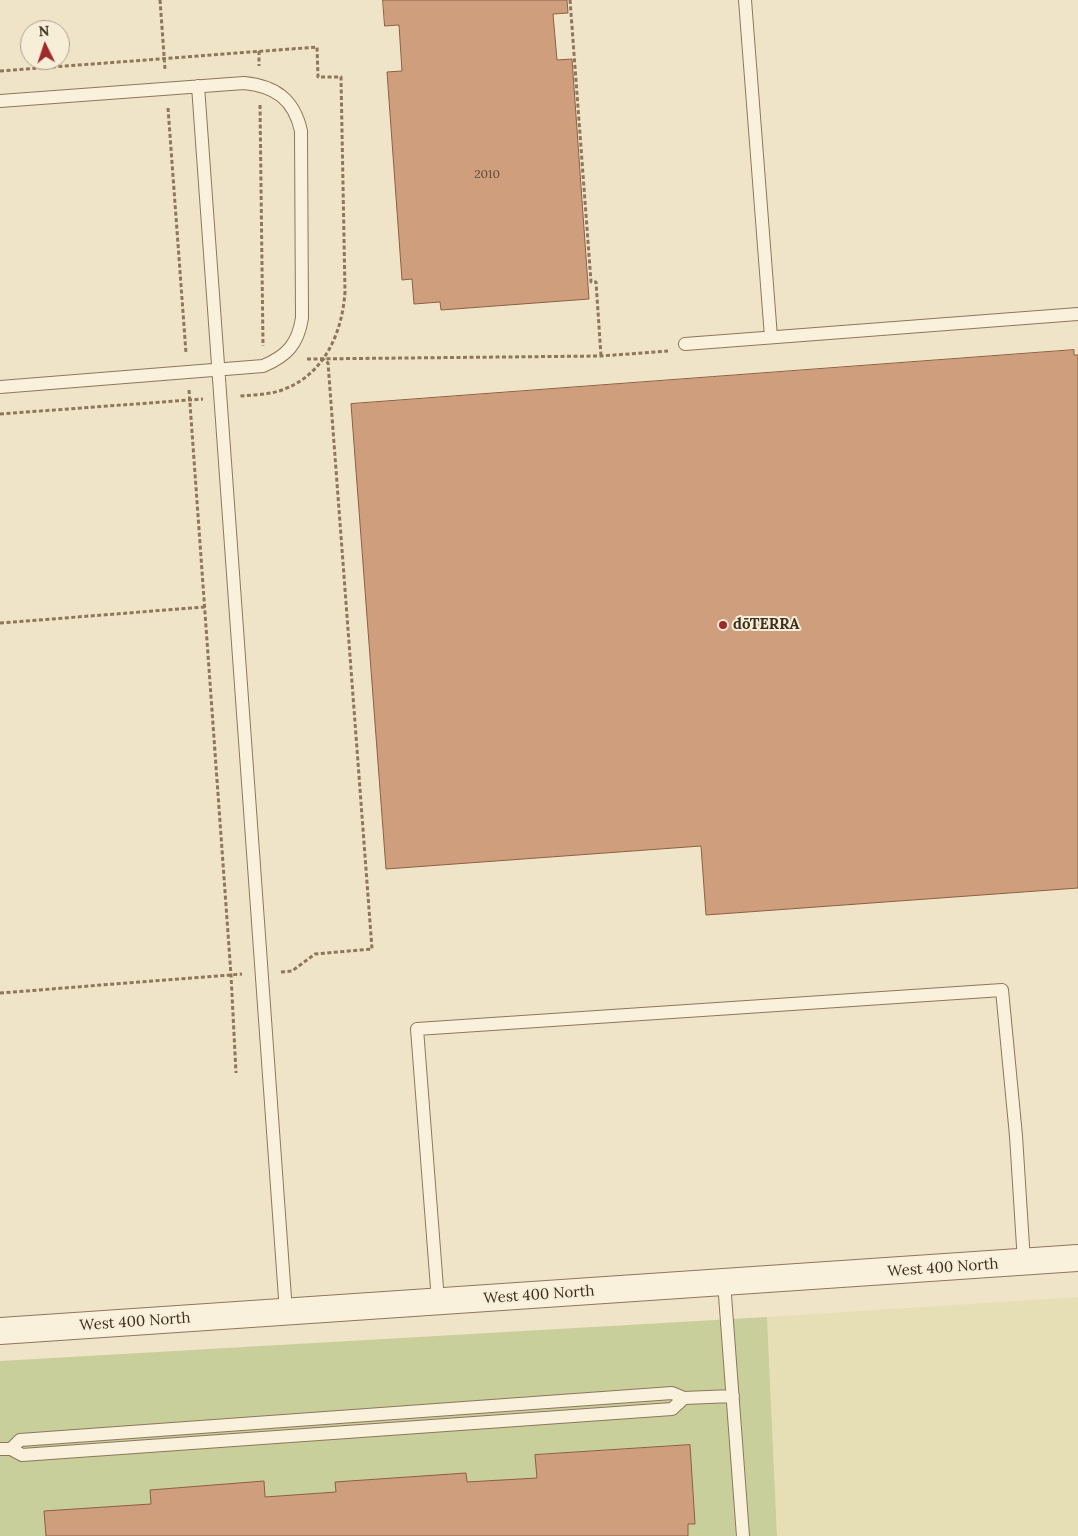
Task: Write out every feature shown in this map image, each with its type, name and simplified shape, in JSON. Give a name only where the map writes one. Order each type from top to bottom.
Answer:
[{"type":"street","name":"West 400 North","points":[[0,1331],[1078,1258]]},
{"type":"lane","points":[[745,0],[771,337]]},
{"type":"lane","points":[[0,101],[244,82],[259,84],[279,93],[288,102],[298,120],[300,131],[302,318],[296,341],[289,350],[279,359],[264,366],[0,387]]},
{"type":"lane","points":[[198,86],[286,1312]]},
{"type":"lane","points":[[685,344],[1078,314]]},
{"type":"lane","points":[[438,1301],[417,1029],[1002,990],[1016,1136],[1024,1262]]},
{"type":"lane","points":[[724,1282],[743,1536]]},
{"type":"lane","points":[[5,1449],[20,1440],[30,1439],[672,1393],[684,1398],[733,1396]]},
{"type":"path","points":[[160,0],[231,975],[236,1073]]},
{"type":"path","points":[[570,0],[591,282],[596,282],[601,356]]},
{"type":"path","points":[[0,71],[317,47],[318,77],[341,77],[345,292],[341,324],[336,339],[324,359],[298,383],[282,390],[264,394],[221,398],[0,414]]},
{"type":"path","points":[[259,51],[264,394]]},
{"type":"path","points":[[279,359],[601,356],[685,350],[685,344]]},
{"type":"path","points":[[0,993],[292,971],[315,954],[372,949],[328,363],[324,359]]},
{"type":"path","points":[[0,623],[205,608]]},
{"type":"shaded area","points":[[1078,1297],[1078,1536],[777,1536],[767,1317]]},
{"type":"green space","points":[[767,1317],[777,1536],[0,1536],[0,1361]]},
{"type":"building","points":[[383,0],[567,0],[568,13],[553,14],[557,60],[572,59],[589,299],[441,310],[440,302],[414,304],[412,279],[402,280],[387,72],[402,71],[399,25],[385,26]]},
{"type":"building","name":"dōTERRA","points":[[1074,350],[1074,355],[1078,355],[1078,888],[706,915],[701,846],[386,869],[351,404]]},
{"type":"building","points":[[690,1445],[695,1524],[688,1524],[688,1536],[46,1536],[44,1511],[151,1504],[150,1490],[264,1481],[265,1497],[336,1492],[335,1482],[466,1473],[467,1482],[537,1478],[535,1455]]},
{"type":"place","name":"dōTERRA","points":[[723,625]]}]
